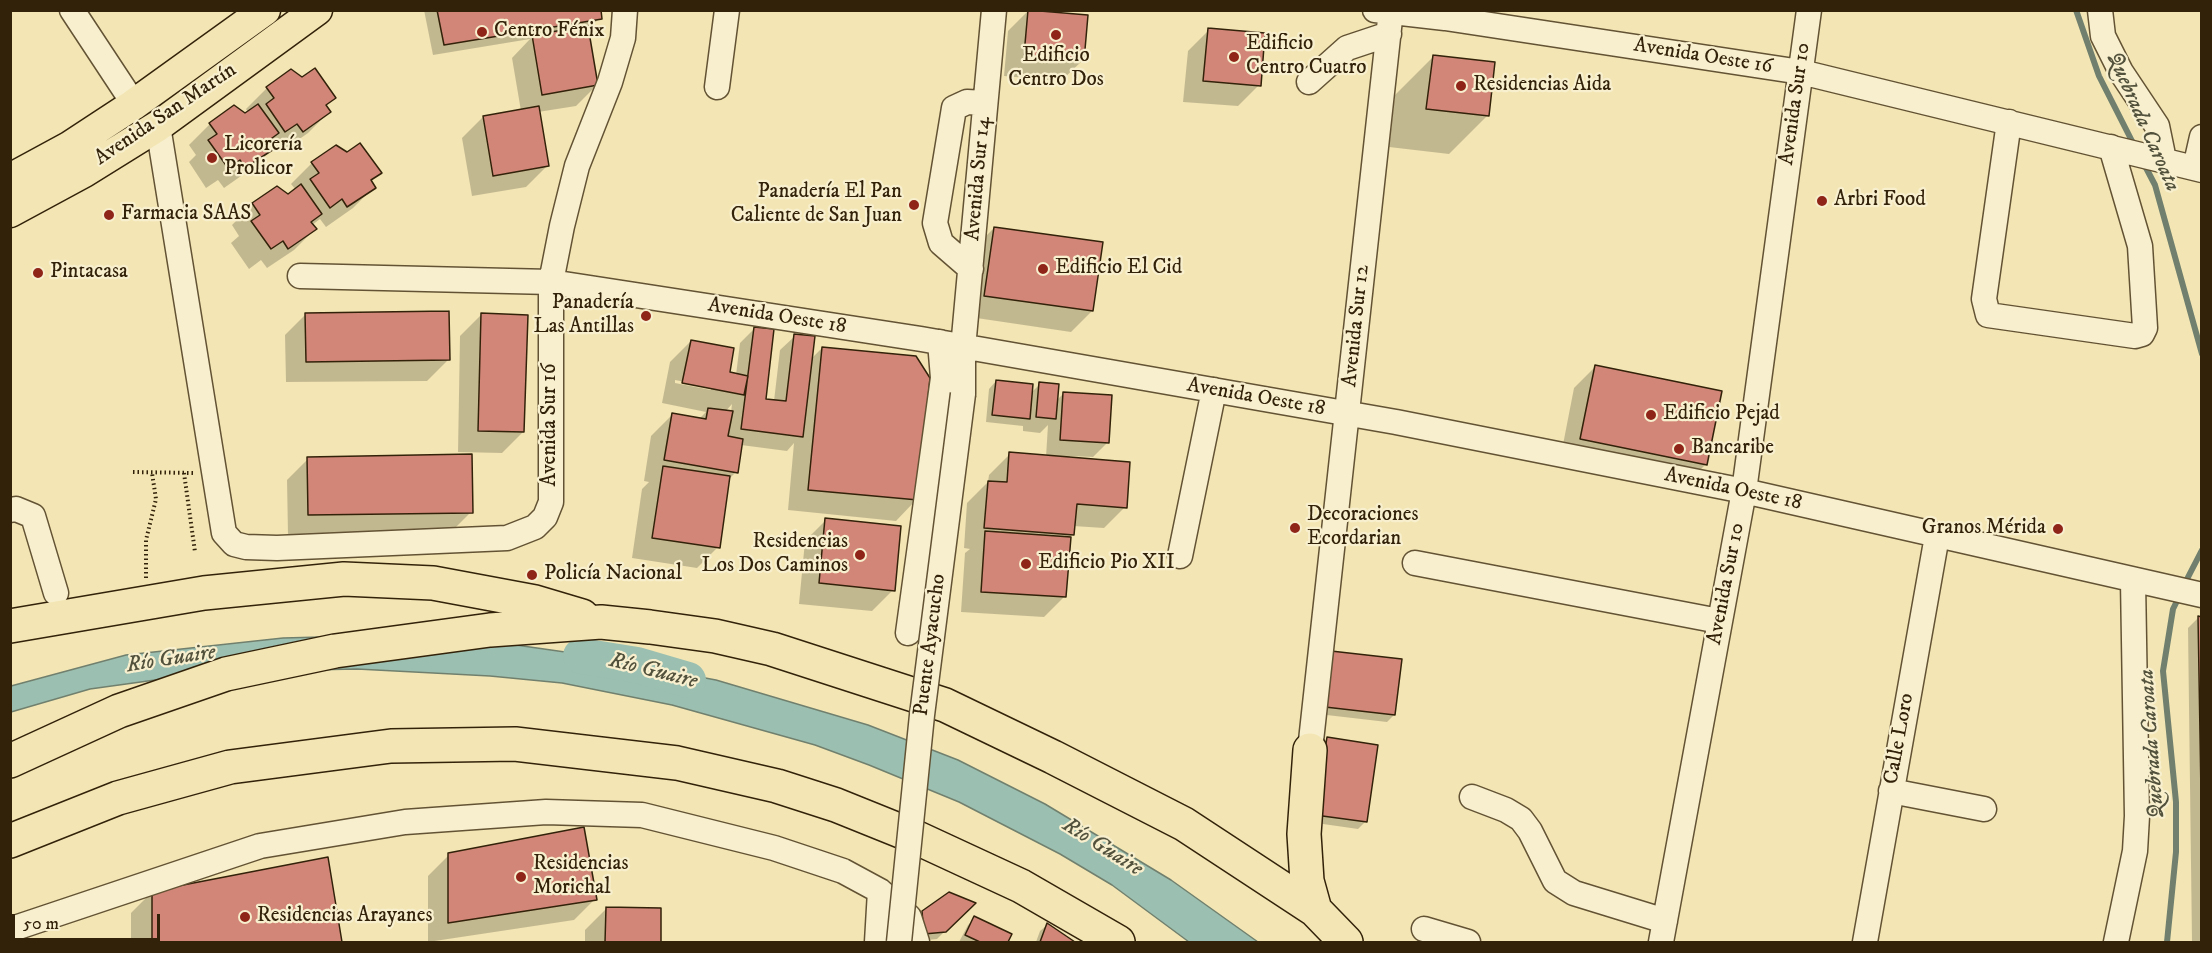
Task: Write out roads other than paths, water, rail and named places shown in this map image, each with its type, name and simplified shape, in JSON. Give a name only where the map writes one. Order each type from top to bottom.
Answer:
[{"type":"highway","points":[[10,626],[204,593],[345,579],[433,583],[535,602],[602,622],[716,636],[772,650],[945,705],[1184,824],[1315,910],[1346,942]]},
{"type":"highway","points":[[10,761],[119,711],[226,674],[335,651],[490,630],[602,622]]},
{"type":"highway","points":[[10,841],[118,798],[230,767],[391,746],[515,744],[678,763],[777,786],[836,805],[913,836],[1021,886],[1118,942]]},
{"type":"highway","points":[[1310,750],[1305,793],[1305,854],[1307,880],[1315,910]]},
{"type":"main road","name":"Avenida San Martín","points":[[10,179],[69,147],[134,104],[265,10]]},
{"type":"main road","name":"Avenida San Martín","points":[[17,207],[158,126],[317,10]]},
{"type":"street","points":[[72,10],[134,104]]},
{"type":"street","name":"Avenida Sur 16","points":[[158,126],[224,533],[234,544],[246,547],[277,548],[507,538],[535,527],[545,518],[551,502],[551,282],[561,226],[577,166],[610,82],[623,38],[625,10]]},
{"type":"street","points":[[717,87],[727,10]]},
{"type":"street","name":"Avenida Sur 14","points":[[963,348],[994,10]]},
{"type":"street","name":"Avenida Sur 10","points":[[1663,932],[1744,490],[1809,10]]},
{"type":"street","points":[[2100,10],[2103,36],[2121,72],[2157,126],[2162,160]]},
{"type":"street","points":[[1309,82],[1386,17]]},
{"type":"street","name":"Avenida Oeste 16","points":[[1386,17],[1801,72],[2198,169]]},
{"type":"street","name":"Avenida Sur 12","points":[[1310,750],[1348,413],[1386,17]]},
{"type":"street","points":[[970,269],[941,243],[935,223],[954,108],[967,102],[986,103]]},
{"type":"street","points":[[2009,122],[1984,299],[1988,315],[2134,336],[2142,334],[2145,328],[2140,246],[2112,147]]},
{"type":"street","points":[[2198,169],[2202,137]]},
{"type":"street","name":"Avenida Oeste 18","points":[[300,276],[551,282],[940,342],[963,348],[1348,413],[1744,490],[2202,595]]},
{"type":"street","points":[[908,633],[943,378],[940,342]]},
{"type":"street","name":"Puente Ayacucho","points":[[899,942],[922,715],[963,394],[963,348]]},
{"type":"street","points":[[1180,556],[1214,390]]},
{"type":"street","points":[[10,510],[16,509],[33,516],[56,593]]},
{"type":"street","name":"Calle Loro","points":[[1865,942],[1937,536]]},
{"type":"street","points":[[1415,563],[1719,621]]},
{"type":"street","points":[[2116,942],[2135,851],[2138,816],[2133,581]]},
{"type":"street","points":[[1891,791],[1984,809]]},
{"type":"street","points":[[1472,798],[1506,810],[1521,819],[1530,831],[1555,881],[1574,893],[1663,932]]},
{"type":"street","points":[[10,933],[18,927],[260,846],[405,822],[546,812],[642,815],[774,848],[843,871],[880,891],[909,917],[916,942]]},
{"type":"street","points":[[877,942],[880,891]]},
{"type":"street","points":[[1424,929],[1468,942]]},
{"type":"water","points":[[360,636],[481,640],[572,653],[716,680],[868,725],[958,760],[1045,804],[1171,880],[1258,942],[1189,942],[1112,885],[1060,854],[959,802],[869,765],[815,745],[672,705],[562,683],[490,676],[357,669],[213,672],[90,689],[11,712],[11,686],[126,655],[283,638]]},
{"type":"waterway","name":"Quebrada Caroata","points":[[2076,10],[2099,76],[2135,147]]},
{"type":"waterway","name":"Quebrada Caroata","points":[[2144,164],[2155,185],[2202,354]]},
{"type":"waterway","name":"Quebrada Caroata","points":[[2184,585],[2202,550]]},
{"type":"waterway","name":"Quebrada Caroata","points":[[2167,942],[2176,852],[2176,802],[2163,671],[2173,609],[2179,597]]},
{"type":"waterway","name":"Río Guaire","points":[[581,656],[637,665],[688,680]]},
{"type":"place","name":"Centro Fénix","points":[[482,32]]},
{"type":"place","name":"Edificio Centro Dos","points":[[1056,35]]},
{"type":"place","name":"Edificio Centro Cuatro","points":[[1234,57]]},
{"type":"place","name":"Residencias Aida","points":[[1461,86]]},
{"type":"place","name":"Licorería Prolicor","points":[[212,158]]},
{"type":"place","name":"Arbri Food","points":[[1822,201]]},
{"type":"place","name":"Panadería El Pan Caliente de San Juan","points":[[914,205]]},
{"type":"place","name":"Farmacia SAAS","points":[[109,215]]},
{"type":"place","name":"Edificio El Cid","points":[[1043,269]]},
{"type":"place","name":"Pintacasa","points":[[38,273]]},
{"type":"place","name":"Panadería Las Antillas","points":[[646,316]]},
{"type":"place","name":"Edificio Pejad","points":[[1651,415]]},
{"type":"place","name":"Bancaribe","points":[[1679,449]]},
{"type":"place","name":"Decoraciones Ecordarian","points":[[1295,528]]},
{"type":"place","name":"Granos Mérida","points":[[2058,529]]},
{"type":"place","name":"Residencias Los Dos Caminos","points":[[860,555]]},
{"type":"place","name":"Edificio Pio XII","points":[[1026,564]]},
{"type":"place","name":"Policía Nacional","points":[[532,575]]},
{"type":"place","name":"Residencias Morichal","points":[[521,877]]},
{"type":"place","name":"Residencias Arayanes","points":[[245,917]]}]
